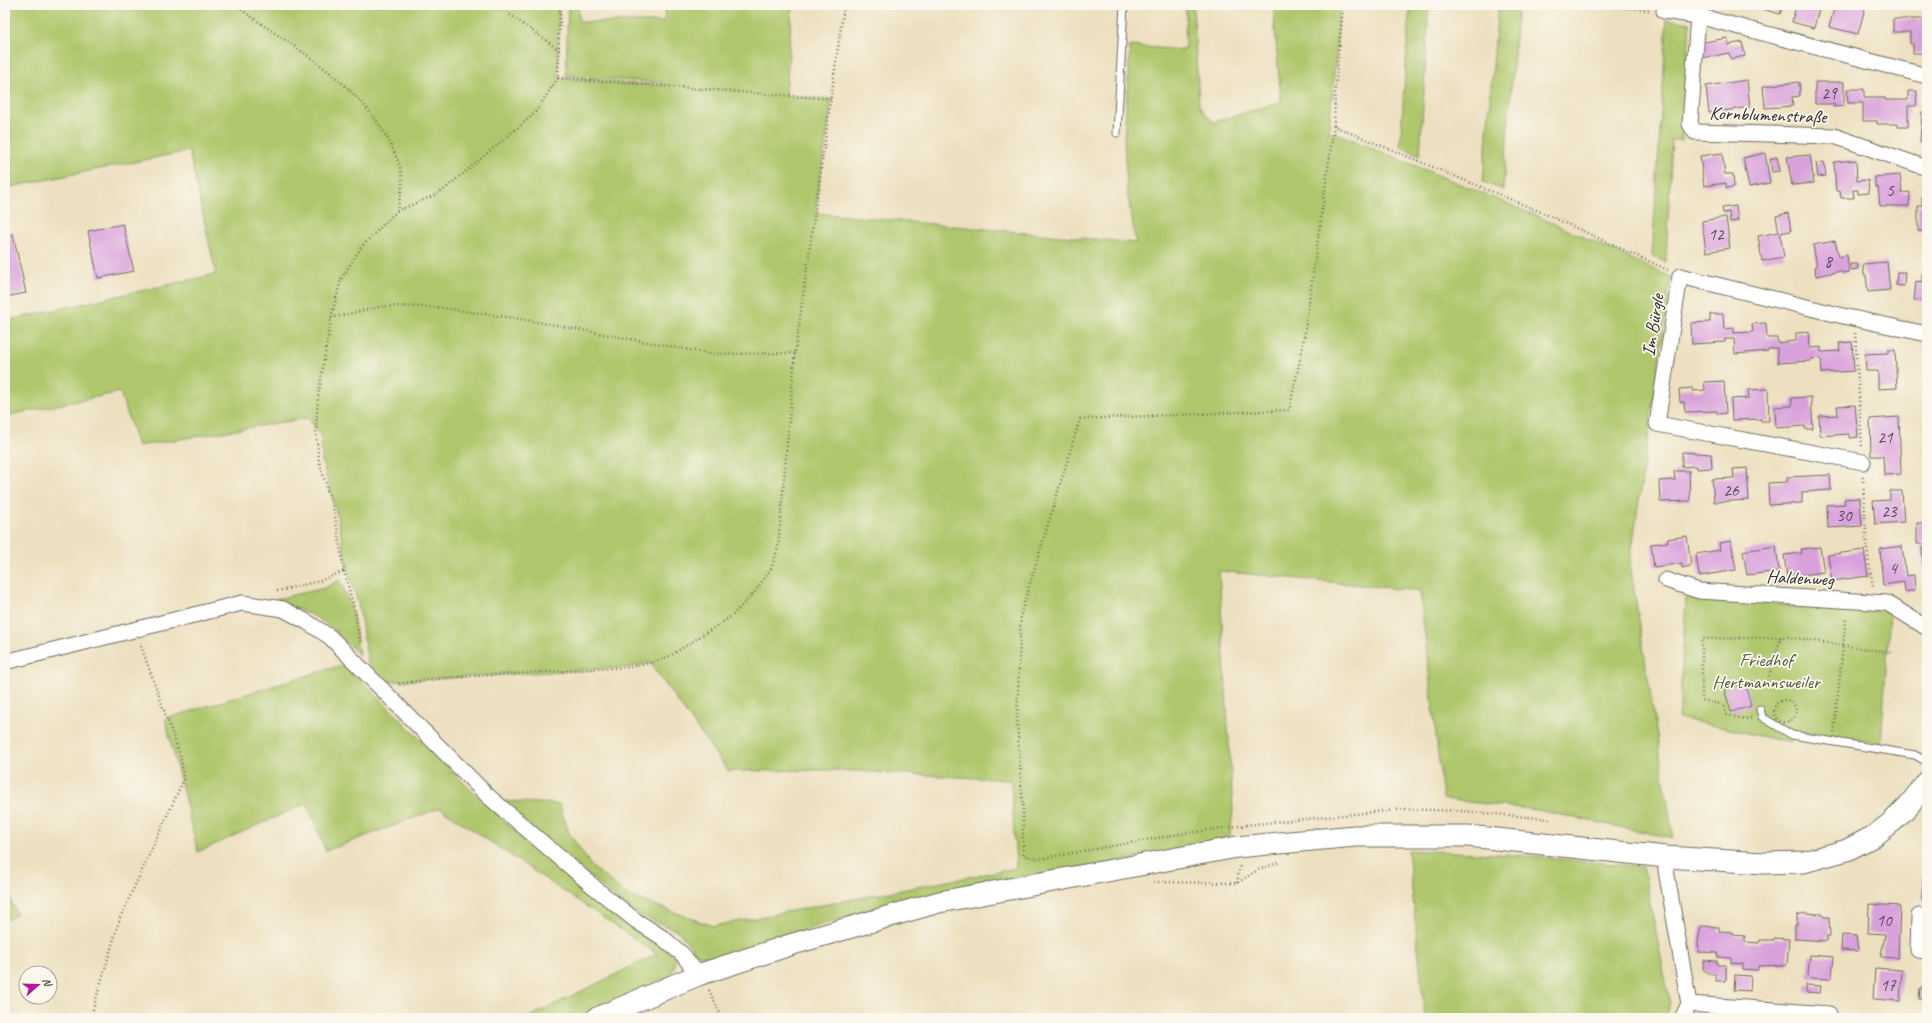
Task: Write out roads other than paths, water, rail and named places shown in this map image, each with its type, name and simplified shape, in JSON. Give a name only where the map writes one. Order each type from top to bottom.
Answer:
[{"type":"street","points":[[1664,11],[1698,16],[1927,76]]},
{"type":"street","name":"Kornblumenstraße","points":[[1698,16],[1690,124],[1696,132],[1834,136],[1927,168]]},
{"type":"street","name":"Im Bürgle","points":[[1863,462],[1657,424],[1680,276],[1843,316],[1927,334]]},
{"type":"street","name":"Haldenweg","points":[[1666,580],[1698,591],[1887,602],[1927,628]]},
{"type":"street","points":[[5,662],[242,603],[283,609],[330,637],[368,673],[488,796],[600,892],[636,920],[663,938],[682,955],[707,983]]},
{"type":"street","points":[[597,1018],[707,983],[793,944],[939,902],[1238,847],[1355,836],[1429,835],[1507,840],[1666,857],[1764,863],[1804,862],[1847,850],[1874,836],[1892,822],[1909,805],[1927,782]]},
{"type":"street","points":[[1666,857],[1666,870],[1686,1011],[1829,1014]]},
{"type":"street","points":[[1927,917],[1919,916],[1918,950],[1927,951]]},
{"type":"lane","points":[[1117,133],[1124,5]]},
{"type":"lane","points":[[1761,713],[1792,735],[1915,755],[1927,762]]},
{"type":"park label","name":"Friedhof Hertmannsweiler","points":[[1766,670]]}]
